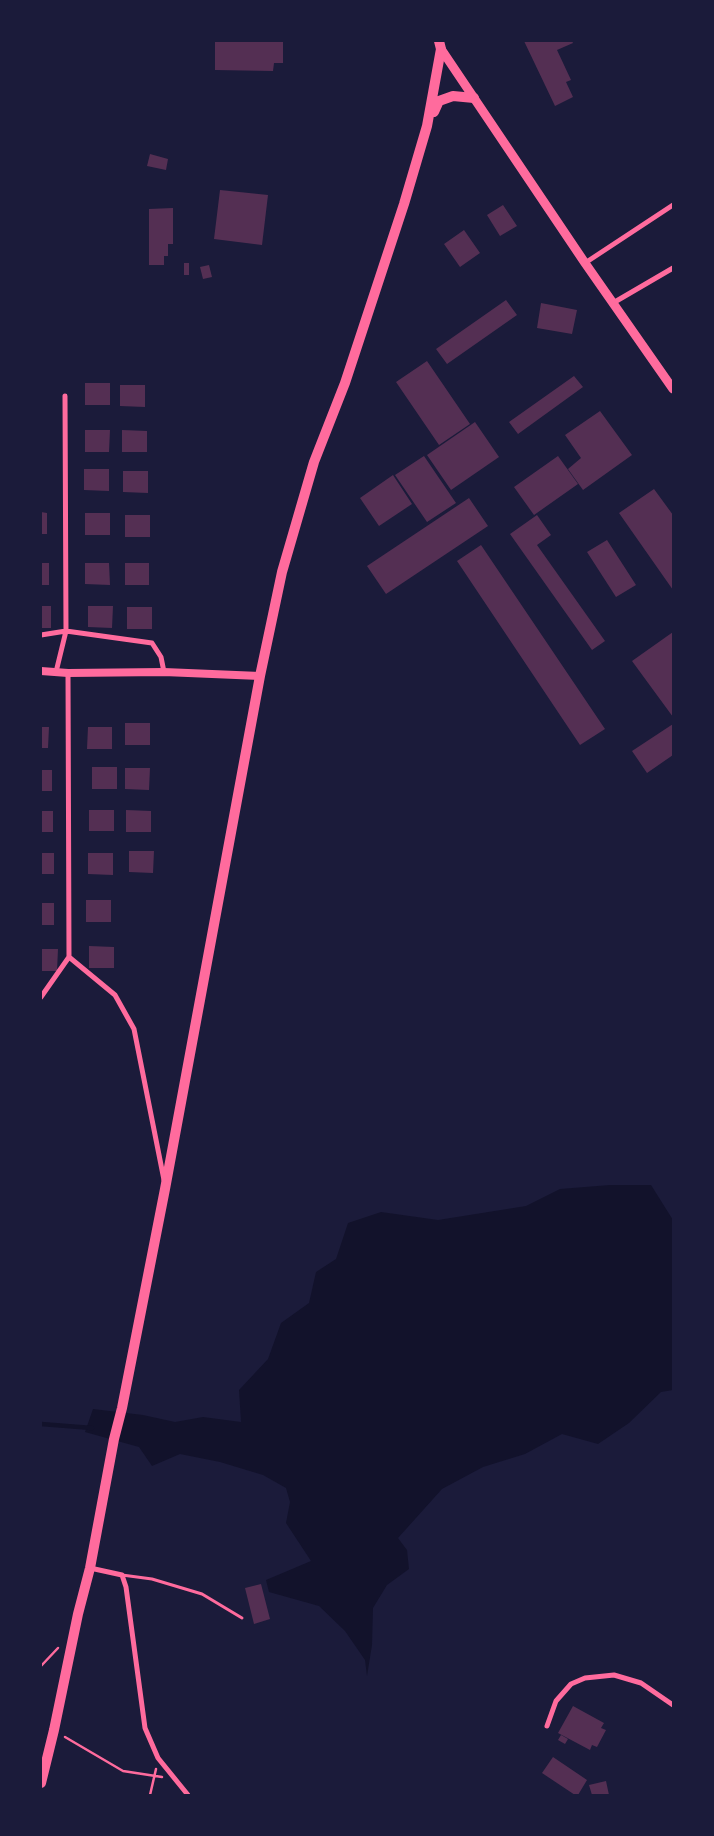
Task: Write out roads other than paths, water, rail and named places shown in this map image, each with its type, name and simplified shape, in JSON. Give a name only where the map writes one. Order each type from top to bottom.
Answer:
[{"type":"main road","points":[[440,45],[612,303],[673,389]]},
{"type":"main road","points":[[41,1783],[90,1568],[114,1439],[122,1408],[165,1189],[260,676],[282,572],[314,462],[345,383],[401,214],[427,126],[440,45]]},
{"type":"main road","points":[[427,126],[439,101],[453,96],[474,98]]},
{"type":"street","points":[[585,263],[673,205]]},
{"type":"street","points":[[612,303],[673,268]]},
{"type":"street","points":[[56,672],[66,631],[65,396]]},
{"type":"street","points":[[41,635],[66,631],[152,643],[161,657],[164,672]]},
{"type":"street","points":[[41,671],[68,673],[164,672],[260,676]]},
{"type":"street","points":[[41,997],[69,958],[68,673]]},
{"type":"street","points":[[69,958],[115,995],[134,1028],[165,1189]]},
{"type":"street","points":[[90,1568],[122,1574],[126,1587],[145,1728],[158,1758],[188,1795]]},
{"type":"street","points":[[548,1726],[556,1701],[571,1684],[585,1678],[614,1675],[641,1682],[673,1705]]},
{"type":"lane","points":[[122,1574],[152,1579],[202,1594],[242,1618]]},
{"type":"waterway","points":[[41,1424],[92,1428]]}]
